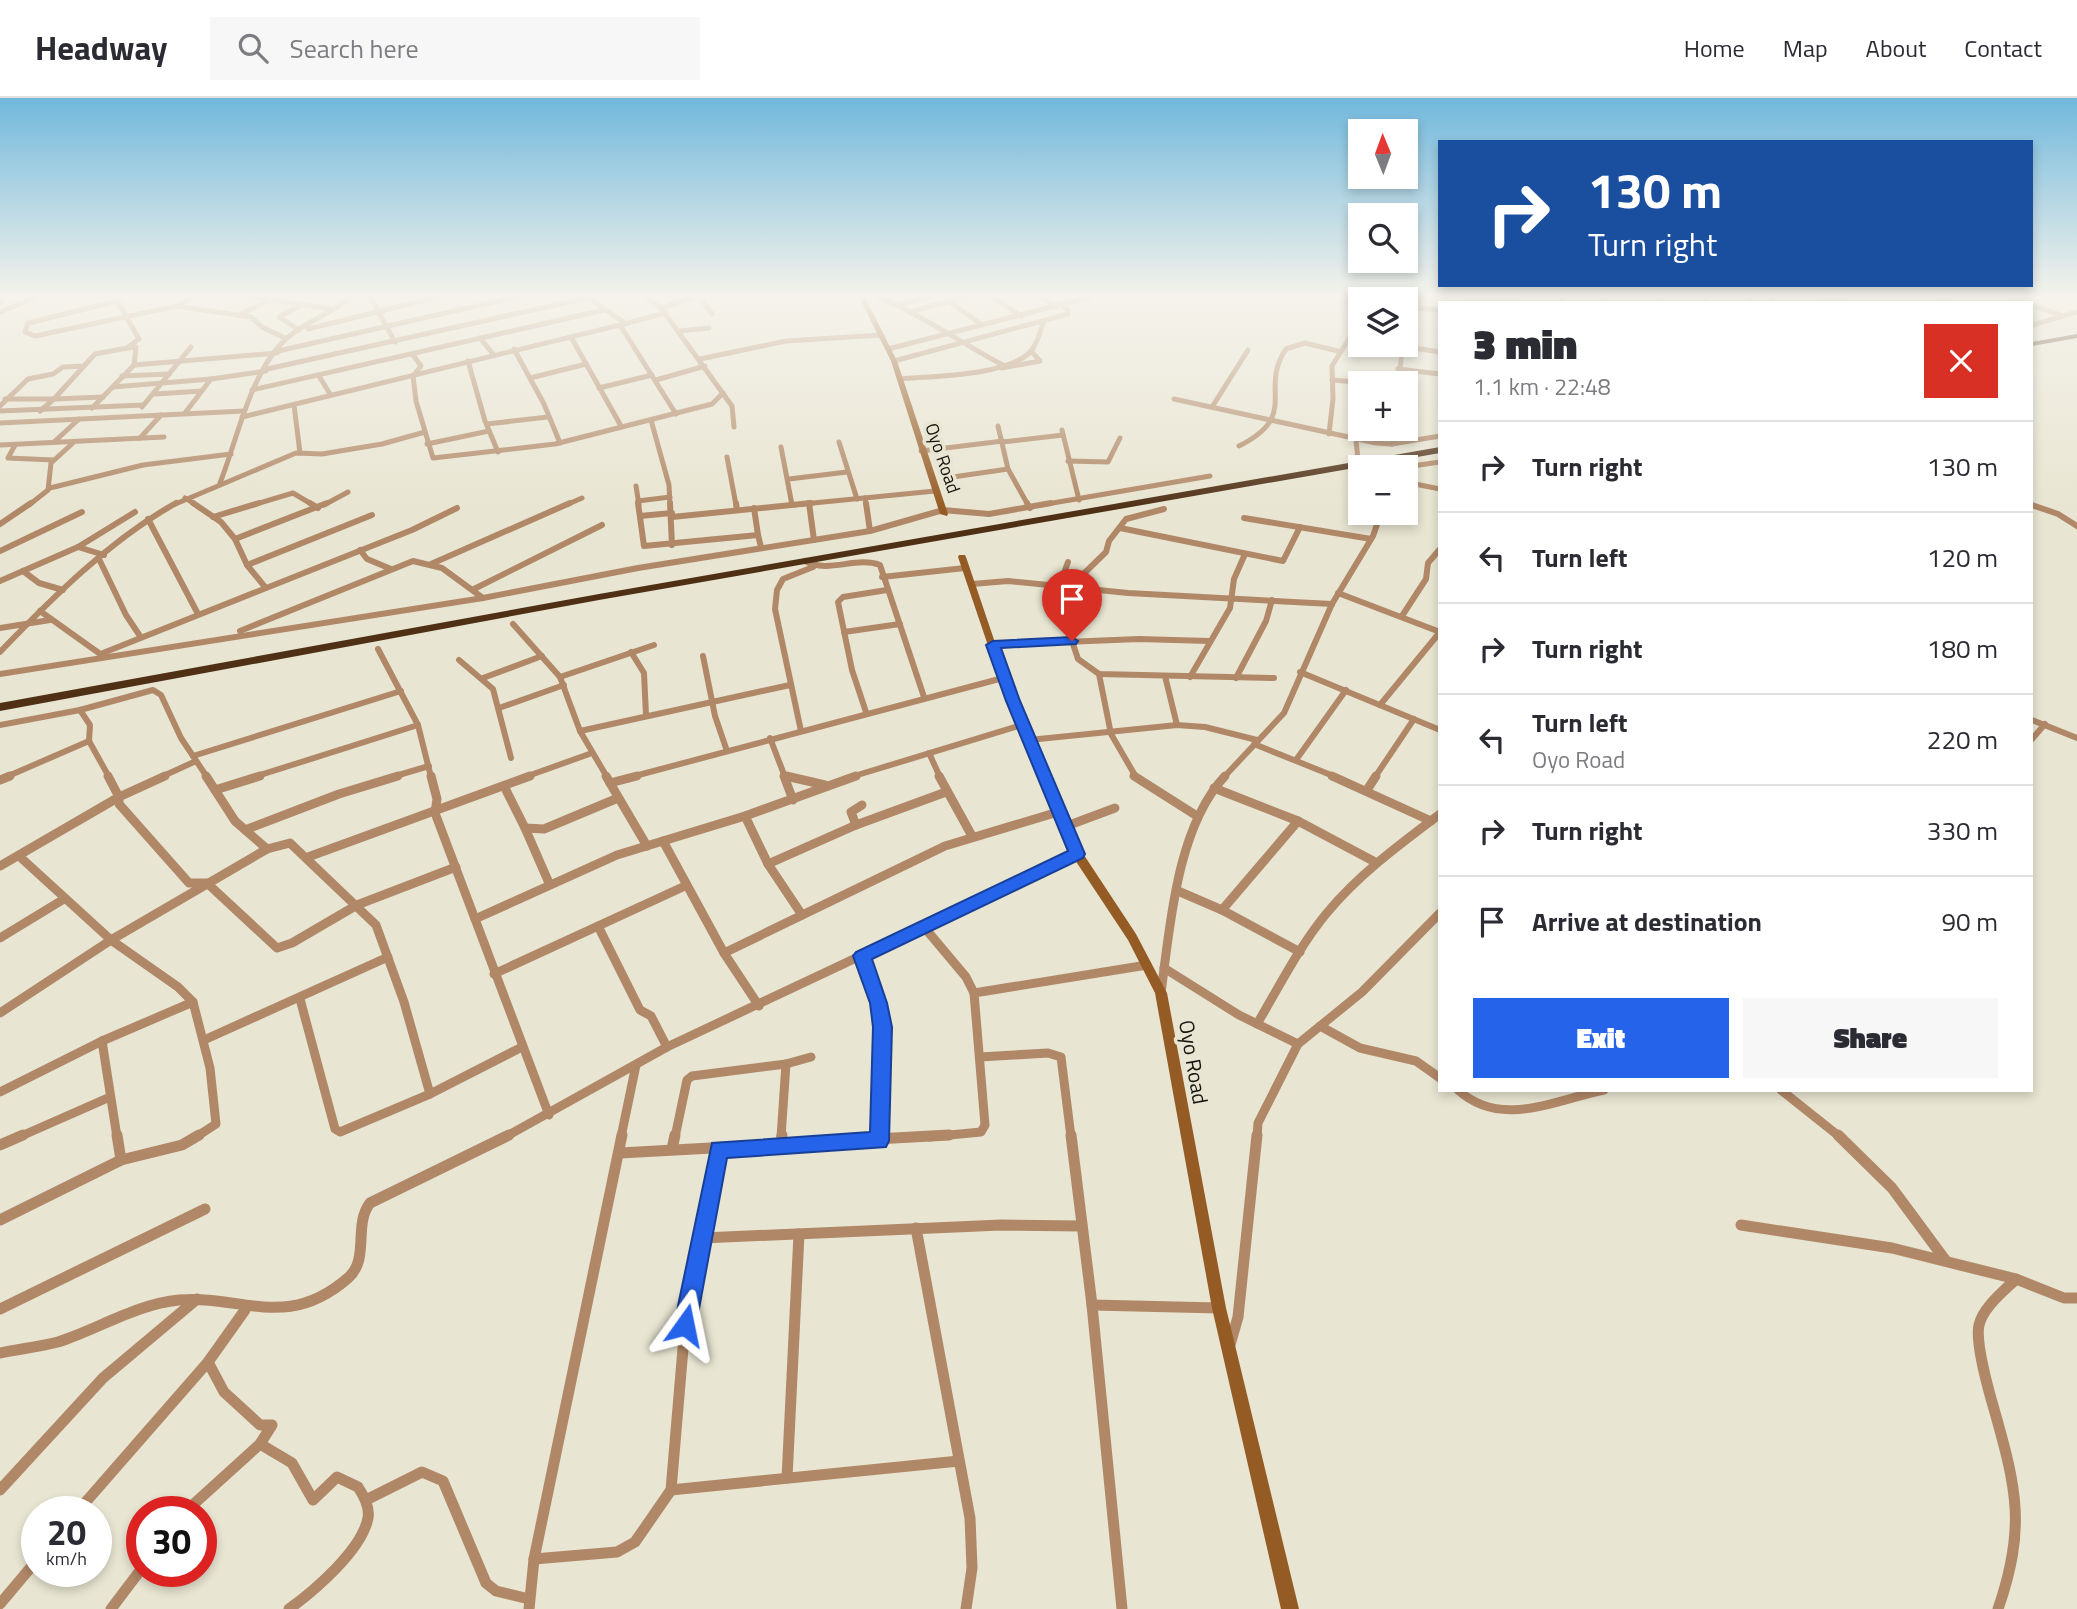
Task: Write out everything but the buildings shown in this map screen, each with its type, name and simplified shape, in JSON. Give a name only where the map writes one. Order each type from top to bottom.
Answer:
[{"type":"highway","points":[[1385,455],[1438,445]]},
{"type":"highway","points":[[1418,456],[1438,451]]},
{"type":"highway","points":[[0,707],[809,564],[1348,462]]},
{"type":"highway","points":[[0,701],[604,591],[1283,476],[1348,469]]},
{"type":"street","points":[[62,368],[53,374],[28,379],[3,399],[0,408],[41,410],[144,405]]},
{"type":"street","points":[[27,422],[54,400],[83,368]]},
{"type":"street","points":[[54,442],[131,368]]},
{"type":"street","points":[[133,417],[176,368]]},
{"type":"street","points":[[113,387],[211,379],[278,368]]},
{"type":"street","points":[[252,390],[359,368]]},
{"type":"street","points":[[420,368],[413,376],[416,401],[433,458],[560,443],[712,404],[723,393]]},
{"type":"street","points":[[0,423],[185,413],[243,414],[294,405],[444,368]]},
{"type":"street","points":[[470,368],[498,452]]},
{"type":"street","points":[[525,368],[560,443]]},
{"type":"street","points":[[530,377],[571,368]]},
{"type":"street","points":[[588,368],[621,426]]},
{"type":"street","points":[[648,368],[676,414]]},
{"type":"street","points":[[598,388],[699,368]]},
{"type":"street","points":[[706,368],[732,406],[734,427]]},
{"type":"street","name":"Oyo Road","points":[[896,368],[921,451],[943,512]]},
{"type":"street","points":[[990,370],[996,368]]},
{"type":"street","points":[[900,379],[1009,368]]},
{"type":"street","points":[[1212,407],[1237,368]]},
{"type":"street","points":[[1239,446],[1259,435],[1273,419],[1277,368]]},
{"type":"street","points":[[1329,434],[1332,368]]},
{"type":"street","points":[[1398,369],[1438,374]]},
{"type":"street","points":[[220,483],[238,439],[252,390],[267,370]]},
{"type":"street","points":[[122,376],[169,374]]},
{"type":"street","points":[[319,376],[330,394]]},
{"type":"street","points":[[185,413],[211,379]]},
{"type":"street","points":[[1332,380],[1348,381]]},
{"type":"street","points":[[155,394],[201,391]]},
{"type":"street","points":[[3,399],[103,397]]},
{"type":"street","points":[[1174,399],[1273,419],[1348,438]]},
{"type":"street","points":[[294,405],[300,453]]},
{"type":"street","points":[[139,438],[161,415]]},
{"type":"street","points":[[487,424],[548,417]]},
{"type":"street","points":[[651,420],[660,446],[670,497],[672,545]]},
{"type":"street","points":[[998,426],[1008,469],[1030,509]]},
{"type":"street","points":[[427,444],[489,431]]},
{"type":"street","points":[[0,652],[40,611],[102,557],[148,519],[185,498],[300,453],[322,454],[382,444],[425,432]]},
{"type":"street","points":[[921,451],[982,441],[1062,433],[1079,500]]},
{"type":"street","points":[[1365,441],[1392,444],[1438,436]]},
{"type":"street","points":[[0,445],[164,437]]},
{"type":"street","points":[[1068,461],[1108,462],[1120,438]]},
{"type":"street","points":[[0,524],[41,500],[50,488],[54,460],[74,442]]},
{"type":"street","points":[[839,442],[857,499]]},
{"type":"street","points":[[15,445],[8,458],[54,460]]},
{"type":"street","points":[[781,447],[792,505]]},
{"type":"street","points":[[50,488],[143,465],[231,454]]},
{"type":"street","points":[[727,457],[737,510]]},
{"type":"street","points":[[1418,465],[1438,462]]},
{"type":"street","points":[[946,478],[1008,469]]},
{"type":"street","points":[[789,479],[847,472]]},
{"type":"street","points":[[0,674],[102,655],[483,598],[761,547],[870,531],[943,512],[989,514],[1030,509],[1210,476]]},
{"type":"street","points":[[1418,485],[1438,489]]},
{"type":"street","points":[[636,486],[644,546],[758,535]]},
{"type":"street","points":[[640,516],[737,510],[935,491]]},
{"type":"street","points":[[234,539],[318,508],[348,492]]},
{"type":"street","points":[[213,517],[293,493],[318,508]]},
{"type":"street","points":[[638,501],[670,497]]},
{"type":"street","points":[[185,498],[213,517],[234,539],[247,565],[265,587]]},
{"type":"street","points":[[432,565],[582,498]]},
{"type":"street","points":[[865,498],[870,531]]},
{"type":"street","points":[[809,503],[814,540]]},
{"type":"street","points":[[2033,505],[2058,514],[2077,526]]},
{"type":"street","points":[[102,655],[140,636],[360,550],[457,508]]},
{"type":"street","points":[[754,508],[761,547]]},
{"type":"street","points":[[1069,588],[1106,552],[1109,541],[1132,516],[1164,509]]},
{"type":"street","points":[[0,551],[82,512]]},
{"type":"street","points":[[0,581],[78,547],[135,512]]},
{"type":"street","points":[[247,565],[372,514]]},
{"type":"street","points":[[1244,518],[1371,539]]},
{"type":"street","points":[[148,519],[198,614]]},
{"type":"street","points":[[474,589],[602,525]]},
{"type":"street","points":[[1161,993],[1178,891],[1197,816],[1214,788],[1284,713],[1332,604],[1371,539],[1376,525]]},
{"type":"street","points":[[1120,528],[1286,560],[1300,527]]},
{"type":"street","points":[[78,547],[102,557],[126,615],[140,636]]},
{"type":"street","points":[[360,550],[367,559],[391,569]]},
{"type":"street","points":[[1402,617],[1426,579],[1428,563],[1438,551]]},
{"type":"street","points":[[1190,677],[1233,598],[1234,579],[1245,554]]},
{"type":"street","points":[[231,635],[413,561],[432,565],[474,589],[483,598]]},
{"type":"street","points":[[801,731],[775,609],[775,590],[781,579],[809,564],[868,561],[880,565],[924,697]]},
{"type":"street","points":[[882,577],[964,562]]},
{"type":"street","name":"Oyo Road","points":[[964,562],[1003,678],[1064,827],[1077,854],[1147,965],[1161,993],[1219,1308],[1230,1345],[1290,1609]]},
{"type":"street","points":[[1059,587],[1068,562]]},
{"type":"street","points":[[23,572],[40,583],[63,590]]},
{"type":"street","points":[[972,584],[1007,581],[1069,588],[1332,604]]},
{"type":"street","points":[[866,712],[844,632],[839,600],[887,590]]},
{"type":"street","points":[[1338,593],[1438,631]]},
{"type":"street","points":[[1236,678],[1266,621],[1272,600]]},
{"type":"street","points":[[40,611],[102,655]]},
{"type":"street","points":[[0,628],[50,620]]},
{"type":"street","points":[[513,624],[560,677],[580,731],[647,846]]},
{"type":"street","points":[[844,632],[900,624]]},
{"type":"street","points":[[1380,705],[1438,634]]},
{"type":"street","points":[[993,645],[1072,641],[1209,641]]},
{"type":"street","points":[[1072,641],[1078,659],[1099,674],[1274,678]]},
{"type":"street","points":[[560,677],[654,645]]},
{"type":"street","points":[[378,649],[382,662],[401,691],[418,725],[438,799],[435,813],[549,1115]]},
{"type":"street","points":[[631,652],[639,657],[646,677],[646,715]]},
{"type":"street","points":[[484,678],[542,656]]},
{"type":"street","points":[[703,656],[713,700],[715,727],[727,751]]},
{"type":"street","points":[[459,660],[484,678],[493,689],[511,758]]},
{"type":"street","points":[[1300,672],[1438,729]]},
{"type":"street","points":[[1099,674],[1111,734],[1118,752],[1135,776],[1197,816]]},
{"type":"street","points":[[1165,676],[1177,725]]},
{"type":"street","points":[[610,783],[866,712],[1003,678]]},
{"type":"street","points":[[499,708],[564,685]]},
{"type":"street","points":[[580,731],[790,685]]},
{"type":"street","points":[[0,725],[80,710],[153,690],[161,695],[195,758],[235,821],[267,849]]},
{"type":"street","points":[[1296,760],[1346,690]]},
{"type":"street","points":[[0,866],[119,797],[195,758],[401,691]]},
{"type":"street","points":[[80,710],[90,724],[89,741],[119,797],[119,804],[189,883],[207,883],[277,948],[292,943],[357,905],[456,867]]},
{"type":"street","points":[[1367,790],[1414,719]]},
{"type":"street","points":[[2033,720],[2077,738]]},
{"type":"street","points":[[0,732],[15,722]]},
{"type":"street","points":[[2033,738],[2045,724]]},
{"type":"street","points":[[215,790],[418,725]]},
{"type":"street","points":[[475,919],[549,883],[647,846],[793,800],[826,785],[1022,725]]},
{"type":"street","points":[[1029,740],[1111,734],[1177,725],[1205,727],[1256,742],[1431,821]]},
{"type":"street","points":[[770,738],[793,800]]},
{"type":"street","points":[[0,780],[89,741]]},
{"type":"street","points":[[308,857],[435,813],[593,753]]},
{"type":"street","points":[[929,753],[946,792],[972,836]]},
{"type":"street","points":[[245,830],[339,794],[429,765]]},
{"type":"street","points":[[783,775],[826,785]]},
{"type":"street","points":[[504,786],[549,883]]},
{"type":"street","points":[[1214,788],[1298,821],[1377,863]]},
{"type":"street","points":[[768,864],[856,825],[946,792]]},
{"type":"street","points":[[525,828],[544,829],[618,798]]},
{"type":"street","points":[[856,825],[851,812],[862,805]]},
{"type":"street","points":[[1064,827],[1115,808]]},
{"type":"street","points":[[724,953],[972,836],[1058,812]]},
{"type":"street","points":[[745,816],[768,864],[802,915]]},
{"type":"street","points":[[1257,1024],[1300,952],[1331,908],[1377,863],[1438,816]]},
{"type":"street","points":[[1222,909],[1298,821]]},
{"type":"street","points":[[663,841],[685,886],[759,1006]]},
{"type":"street","points":[[0,1013],[111,940],[207,883],[267,849],[290,843],[308,857],[376,925],[430,1094]]},
{"type":"street","points":[[0,1353],[57,1342],[161,1302],[197,1300],[245,1310],[261,1310],[306,1301],[351,1276],[360,1258],[361,1214],[370,1203],[549,1115],[667,1047],[1077,854]]},
{"type":"street","points":[[0,1220],[121,1160],[182,1145],[216,1124],[205,1040],[193,1002],[178,987],[111,940],[19,856]]},
{"type":"street","points":[[494,974],[685,886]]},
{"type":"street","points":[[1178,891],[1222,909],[1300,952]]},
{"type":"street","points":[[0,938],[64,899]]},
{"type":"street","points":[[1230,1345],[1242,1292],[1258,1122],[1298,1044],[1362,992],[1438,915]]},
{"type":"street","points":[[597,926],[640,1010],[651,1016],[667,1047]]},
{"type":"street","points":[[620,1153],[879,1141],[981,1132],[985,1125],[974,993],[966,977],[924,927]]},
{"type":"street","points":[[862,956],[883,1027],[879,1141]]},
{"type":"street","points":[[205,1040],[388,957]]},
{"type":"street","points":[[974,993],[1147,965]]},
{"type":"street","points":[[1164,968],[1257,1024],[1298,1044]]},
{"type":"street","points":[[300,999],[335,1129],[348,1131],[522,1048]]},
{"type":"street","points":[[0,1092],[102,1041],[193,1002]]},
{"type":"street","points":[[1320,1026],[1360,1048],[1416,1061],[1438,1077]]},
{"type":"street","points":[[102,1041],[121,1160]]},
{"type":"street","points":[[980,1057],[1048,1053],[1061,1057],[1092,1305],[1122,1609]]},
{"type":"street","points":[[672,1149],[687,1080],[700,1074],[786,1064],[811,1057]]},
{"type":"street","points":[[780,1144],[786,1064]]},
{"type":"street","points":[[366,1500],[422,1472],[443,1481],[486,1583],[496,1591],[529,1604],[534,1559],[620,1153],[636,1065]]},
{"type":"street","points":[[1460,1092],[1472,1103],[1503,1111],[1533,1110],[1566,1098],[1594,1092]]},
{"type":"street","points":[[1784,1092],[1816,1114],[1862,1153],[1925,1228],[1946,1261]]},
{"type":"street","points":[[0,1145],[110,1097]]},
{"type":"street","points":[[534,1559],[617,1552],[626,1548],[635,1542],[671,1490],[685,1325],[719,1149]]},
{"type":"street","points":[[0,1309],[205,1209]]},
{"type":"street","points":[[1741,1225],[1892,1248],[2016,1279],[2064,1298],[2077,1298]]},
{"type":"street","points":[[703,1238],[916,1228],[1083,1226]]},
{"type":"street","points":[[916,1228],[970,1517],[972,1568],[965,1609]]},
{"type":"street","points":[[787,1478],[799,1234]]},
{"type":"street","points":[[1997,1609],[2012,1568],[2018,1524],[2007,1458],[1985,1378],[1979,1325],[1995,1299],[2016,1279]]},
{"type":"street","points":[[0,1490],[103,1378],[197,1300]]},
{"type":"street","points":[[1092,1305],[1219,1308]]},
{"type":"street","points":[[91,1496],[208,1362],[245,1310]]},
{"type":"street","points":[[203,1496],[260,1444],[272,1424],[260,1425],[223,1392],[208,1362]]},
{"type":"street","points":[[260,1444],[292,1463],[313,1500],[337,1477],[358,1486],[366,1500],[369,1515],[365,1531],[311,1595],[289,1609]]},
{"type":"street","points":[[671,1490],[959,1461]]},
{"type":"street","points":[[0,1604],[21,1579]]},
{"type":"street","points":[[111,1609],[128,1587]]},
{"type":"route","points":[[685,1325],[719,1149],[879,1141],[883,1027],[862,956],[1077,854],[1003,678],[993,645],[1072,641]]}]
